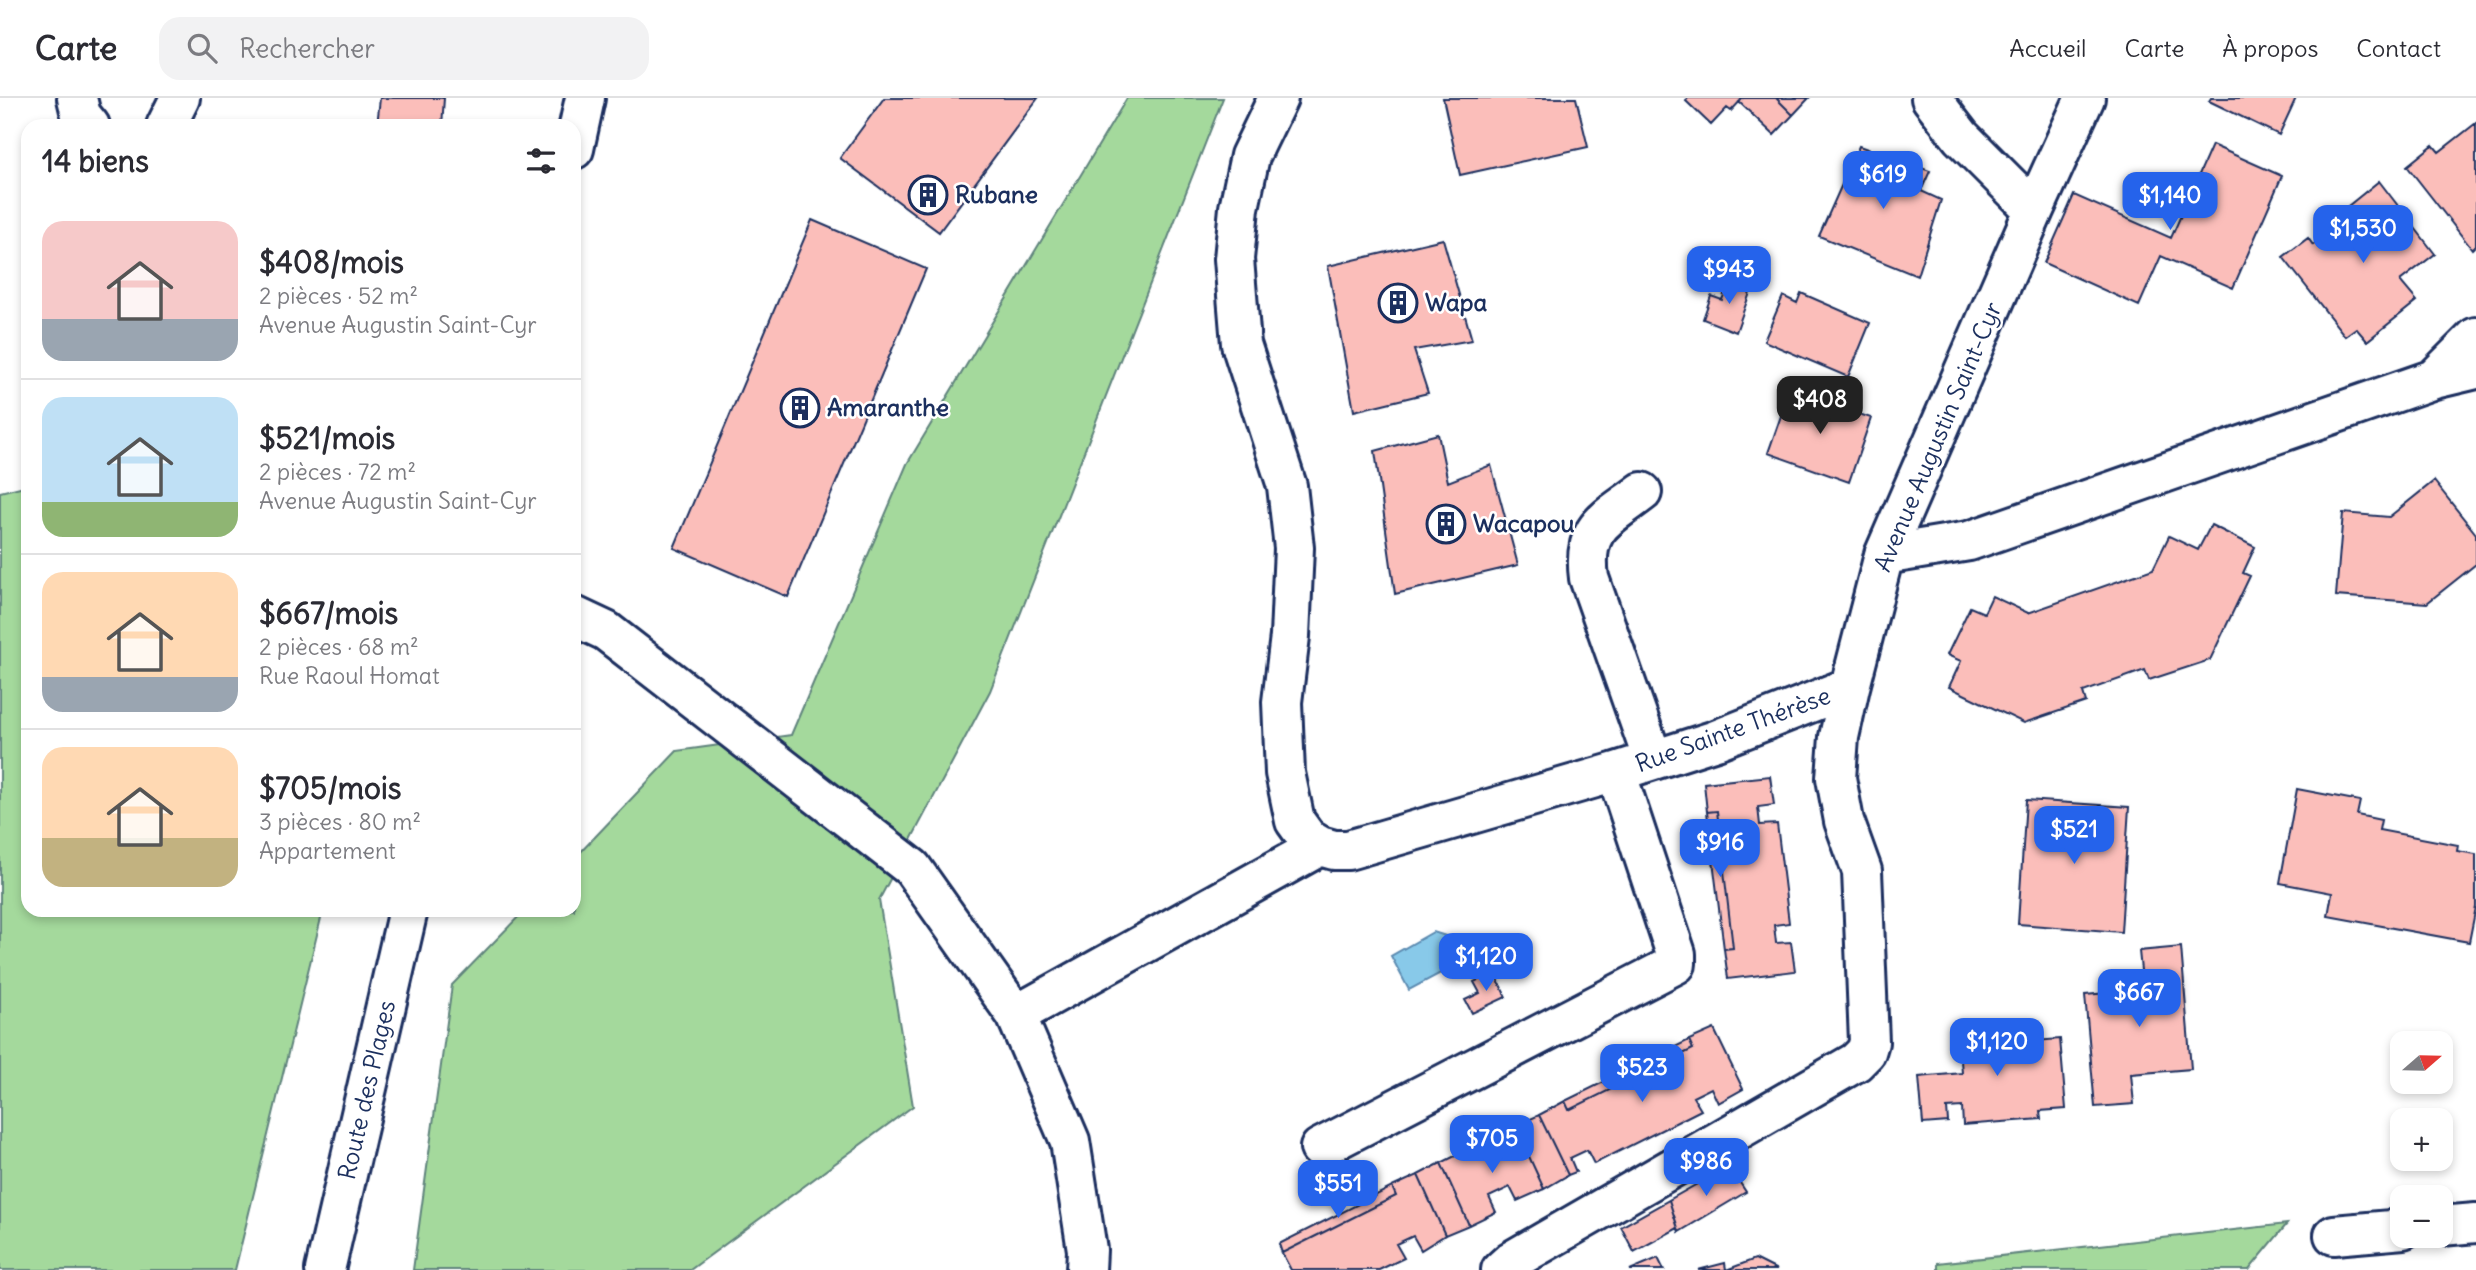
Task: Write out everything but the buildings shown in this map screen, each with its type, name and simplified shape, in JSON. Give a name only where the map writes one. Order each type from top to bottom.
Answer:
[{"type":"street","points":[[77,98],[84,119]]},
{"type":"street","points":[[170,119],[180,98]]},
{"type":"street","points":[[580,119],[585,98]]},
{"type":"street","points":[[1278,98],[1250,156],[1239,208],[1234,259],[1241,344],[1287,486],[1294,548],[1290,636],[1282,702],[1285,773],[1295,821],[1308,839],[1320,846]]},
{"type":"street","points":[[1931,98],[1961,136],[2034,209]]},
{"type":"street","name":"Avenue Augustin Saint-Cyr","points":[[1501,1270],[1511,1261],[1857,1062],[1866,1052],[1869,1042],[1863,870],[1844,821],[1836,778],[1839,737],[1850,687],[1884,555],[2085,98]]},
{"type":"street","points":[[2434,379],[2476,337]]},
{"type":"street","points":[[1884,555],[1969,541],[2434,379],[2476,369]]},
{"type":"street","points":[[1642,492],[1595,529],[1587,558],[1589,578],[1653,760]]},
{"type":"street","points":[[581,619],[606,631],[912,868],[1016,1015],[1070,1141],[1087,1250],[1086,1270]]},
{"type":"street","name":"Rue Sainte Thérèse","points":[[1320,846],[1348,850],[1616,772],[1716,740],[1850,687]]},
{"type":"street","points":[[1320,1148],[1676,964],[1676,954],[1616,772]]},
{"type":"street","points":[[1016,1015],[1320,846]]},
{"type":"street","name":"Route des Plages","points":[[325,1270],[406,917]]},
{"type":"street","points":[[2453,1225],[2476,1223]]},
{"type":"street","points":[[2334,1235],[2390,1230]]},
{"type":"green space","points":[[1127,98],[1223,98],[990,691],[879,900],[913,1106],[690,1270],[413,1270],[452,985],[518,917],[581,917],[581,852],[677,751],[791,735],[907,464]]},
{"type":"green space","points":[[21,487],[21,917],[321,917],[235,1270],[0,1270],[0,492]]},
{"type":"green space","points":[[2287,1224],[2249,1270],[1938,1270],[1938,1263]]},
{"type":"water","points":[[1433,932],[1456,939],[1467,959],[1409,990],[1391,956]]},
{"type":"place","name":"Rubane","points":[[928,195]]},
{"type":"place","name":"Wapa","points":[[1398,303]]},
{"type":"place","name":"Amaranthe","points":[[800,408]]},
{"type":"place","name":"Wacapou","points":[[1446,524]]}]
